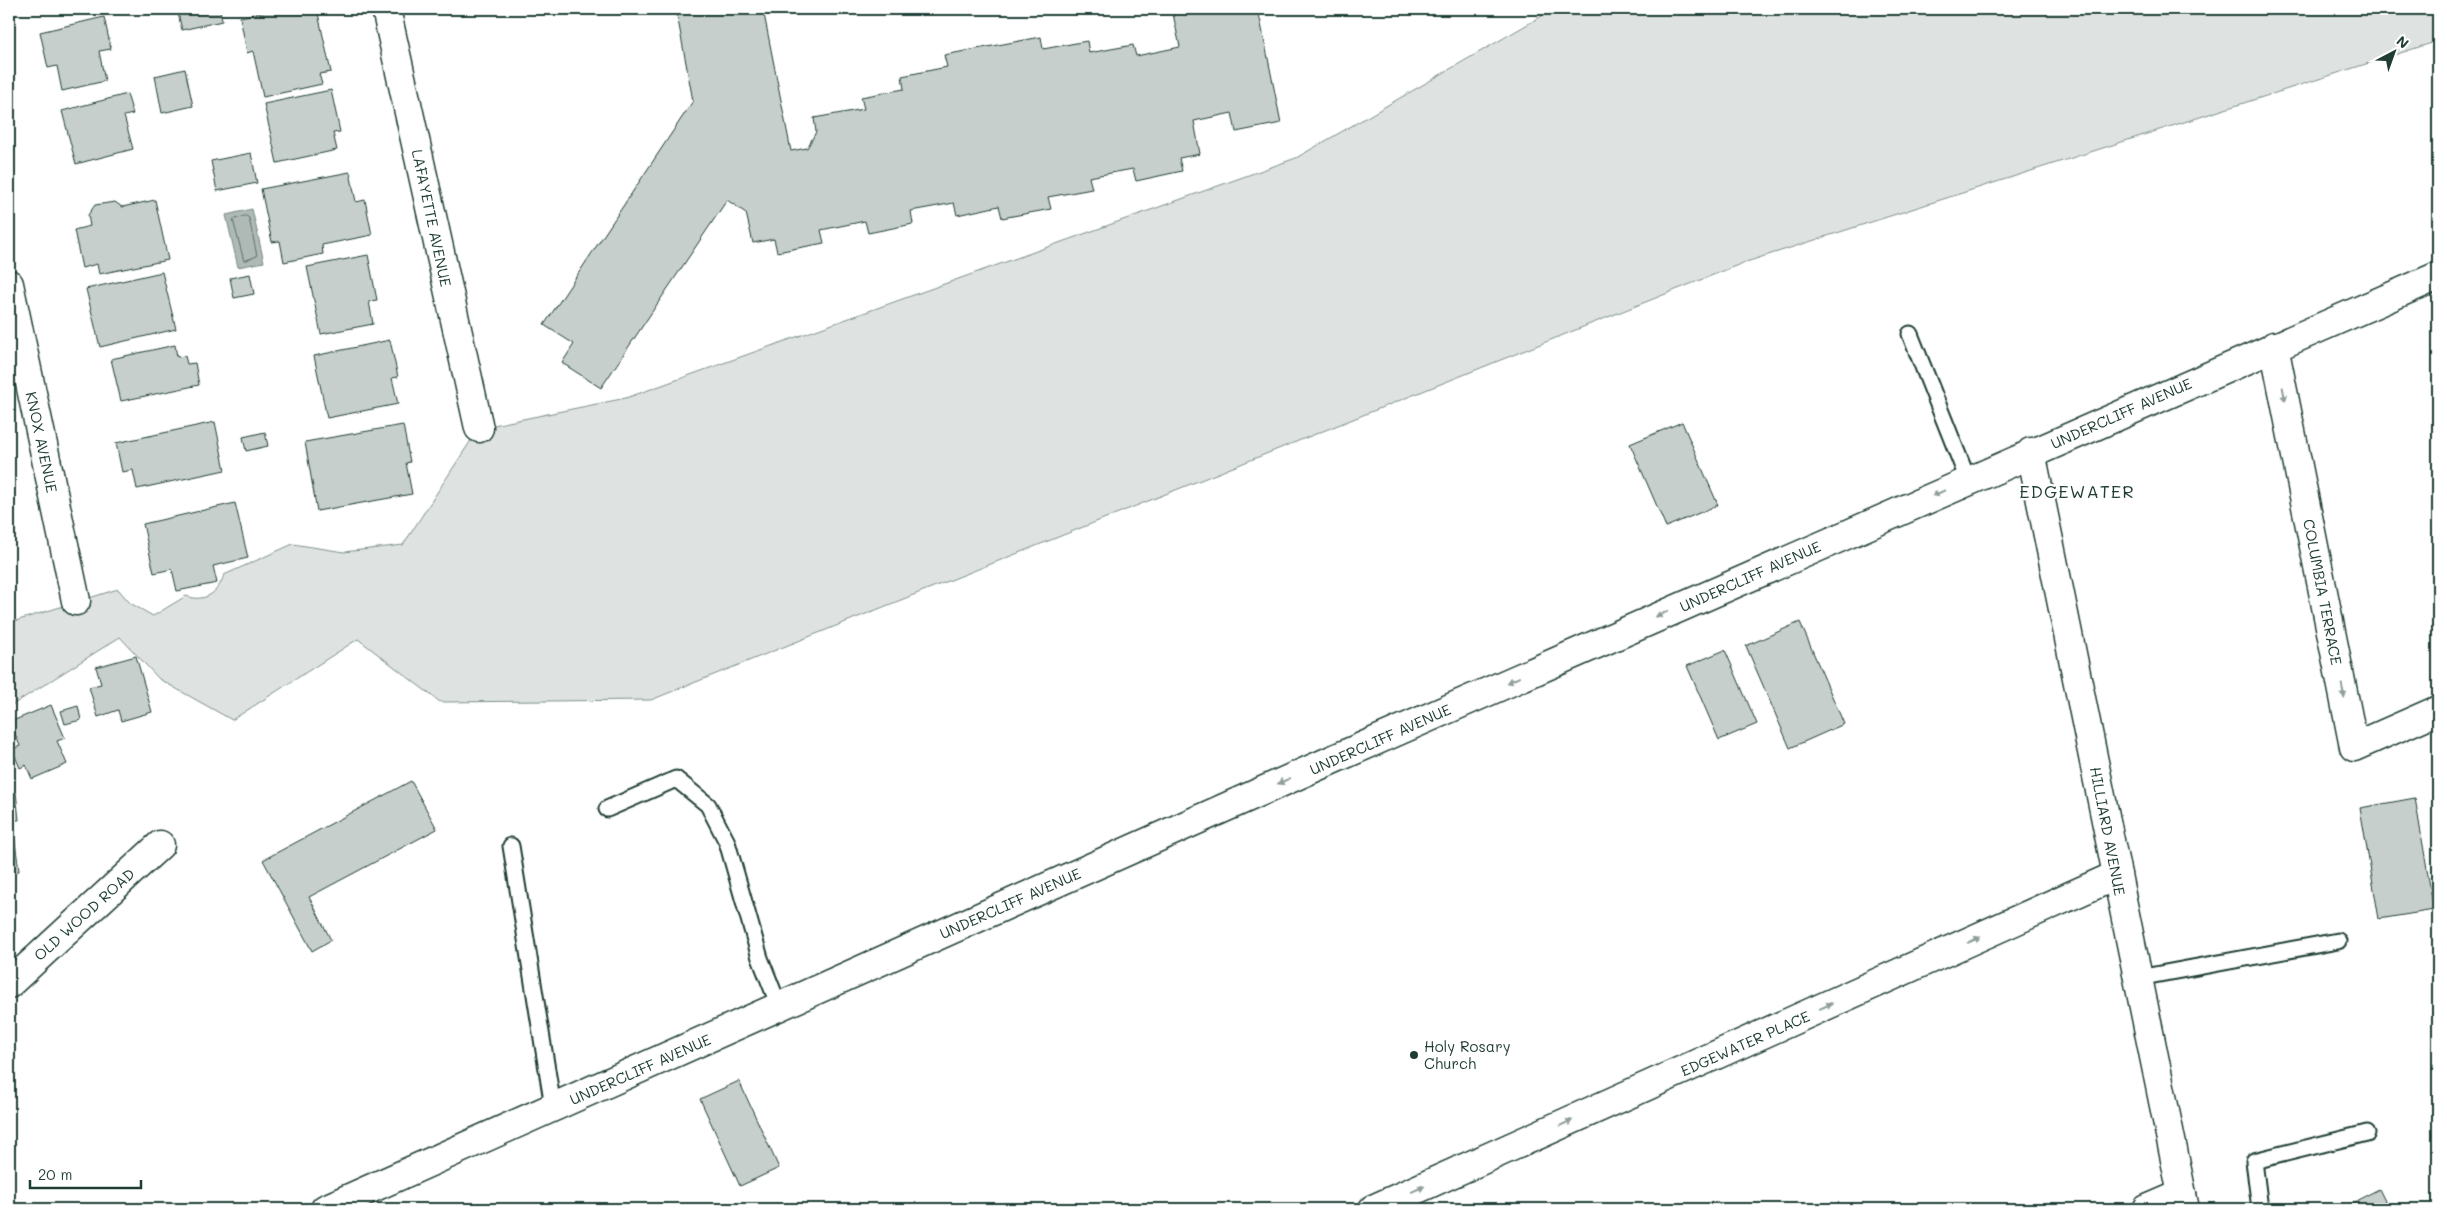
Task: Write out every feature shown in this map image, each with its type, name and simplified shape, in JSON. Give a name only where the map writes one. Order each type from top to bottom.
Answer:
[{"type":"street","name":"LAFAYETTE AVENUE","points":[[386,9],[479,428]]},
{"type":"street","name":"UNDERCLIFF AVENUE","points":[[325,1209],[2031,452],[2438,276]]},
{"type":"street","name":"KNOX AVENUE","points":[[9,284],[76,601]]},
{"type":"street","name":"COLUMBIA TERRACE","points":[[2274,346],[2354,747],[2438,710]]},
{"type":"street","name":"HILLIARD AVENUE","points":[[2031,452],[2183,1202]]},
{"type":"street","name":"OLD WOOD ROAD","points":[[9,984],[160,845]]},
{"type":"street","name":"EDGEWATER PLACE","points":[[1373,1209],[2117,876]]},
{"type":"street","points":[[2147,1209],[2183,1202]]},
{"type":"lane","points":[[1910,334],[1968,480]]},
{"type":"lane","points":[[607,810],[676,779],[708,805],[727,842],[760,958],[779,1006]]},
{"type":"lane","points":[[511,846],[553,1107]]},
{"type":"lane","points":[[2138,978],[2338,941]]},
{"type":"lane","points":[[2260,1209],[2254,1161],[2367,1134]]},
{"type":"shaded area","points":[[1554,9],[2438,9],[2438,41],[1743,263],[651,700],[440,702],[358,639],[232,720],[159,679],[120,637],[9,707],[9,623],[118,589],[130,603],[153,616],[186,596],[199,598],[210,595],[218,587],[224,575],[293,544],[344,552],[403,545],[479,428],[626,398],[1296,158]]},
{"type":"water","points":[[252,209],[264,262],[238,267],[226,215]]},
{"type":"building","points":[[177,9],[220,9],[222,21],[182,30]]},
{"type":"building","points":[[278,9],[317,9],[331,72],[319,74],[322,84],[263,97],[253,51],[247,53],[240,17]]},
{"type":"building","points":[[676,9],[763,9],[791,151],[807,148],[816,132],[814,118],[864,109],[861,97],[904,89],[902,76],[947,67],[944,55],[1041,37],[1043,49],[1087,41],[1089,53],[1133,45],[1136,56],[1180,47],[1172,9],[1258,9],[1281,123],[1236,132],[1232,113],[1194,121],[1200,154],[1179,158],[1182,171],[1136,181],[1133,169],[1089,177],[1092,189],[1048,197],[1051,209],[1002,218],[999,206],[957,215],[954,203],[911,211],[913,224],[868,233],[865,221],[821,230],[824,243],[777,252],[774,239],[753,243],[746,213],[727,200],[601,388],[562,363],[574,344],[544,325],[693,101]]},
{"type":"building","points":[[104,17],[111,49],[99,51],[105,81],[62,91],[57,66],[48,68],[40,32]]},
{"type":"building","points":[[185,69],[193,106],[162,113],[155,76]]},
{"type":"building","points":[[331,90],[340,132],[333,133],[337,150],[277,163],[264,104]]},
{"type":"building","points":[[127,94],[133,114],[124,116],[133,149],[76,164],[62,111]]},
{"type":"building","points":[[251,153],[257,183],[217,191],[211,161]]},
{"type":"building","points":[[350,172],[356,202],[365,200],[372,235],[322,245],[323,254],[284,262],[280,241],[272,242],[261,189]]},
{"type":"building","points":[[155,200],[168,260],[99,274],[97,264],[82,268],[74,230],[90,226],[88,215],[95,205],[115,202],[122,207]]},
{"type":"building","points":[[368,255],[377,300],[369,301],[373,324],[321,334],[307,267]]},
{"type":"building","points":[[162,272],[176,329],[100,347],[86,289]]},
{"type":"building","points":[[250,274],[254,294],[234,298],[230,278]]},
{"type":"building","points":[[390,340],[398,377],[392,378],[398,404],[327,418],[314,356]]},
{"type":"building","points":[[175,345],[177,357],[185,356],[187,364],[195,363],[199,385],[121,401],[111,359]]},
{"type":"building","points":[[215,422],[225,470],[137,489],[133,470],[122,472],[116,443]]},
{"type":"building","points":[[1682,422],[1718,505],[1666,527],[1630,444]]},
{"type":"building","points":[[403,425],[410,462],[406,463],[412,494],[317,511],[305,442]]},
{"type":"building","points":[[265,432],[268,446],[246,451],[243,437]]},
{"type":"building","points":[[235,503],[248,558],[213,566],[217,583],[177,591],[172,569],[154,573],[143,524]]},
{"type":"building","points":[[1800,622],[1844,724],[1790,748],[1746,646]]},
{"type":"building","points":[[1725,650],[1757,724],[1719,740],[1687,666]]},
{"type":"building","points":[[136,656],[152,712],[121,721],[118,710],[98,717],[89,687],[101,684],[96,667]]},
{"type":"building","points":[[51,705],[65,738],[57,741],[67,764],[32,779],[26,765],[20,768],[12,749],[20,746],[10,722]]},
{"type":"building","points":[[78,706],[81,720],[65,724],[61,711]]},
{"type":"building","points":[[411,781],[437,829],[309,897],[331,940],[312,951],[263,860]]},
{"type":"building","points":[[16,792],[19,820],[12,820],[19,871],[9,873],[9,793]]},
{"type":"building","points":[[2415,798],[2434,910],[2379,919],[2360,808]]},
{"type":"building","points":[[739,1081],[779,1168],[740,1186],[700,1099]]},
{"type":"building","points":[[2379,1189],[2389,1209],[2340,1209]]},
{"type":"place","name":"Holy Rosary Church","points":[[1414,1055]]},
{"type":"district","name":"EDGEWATER","points":[[2077,491]]}]
